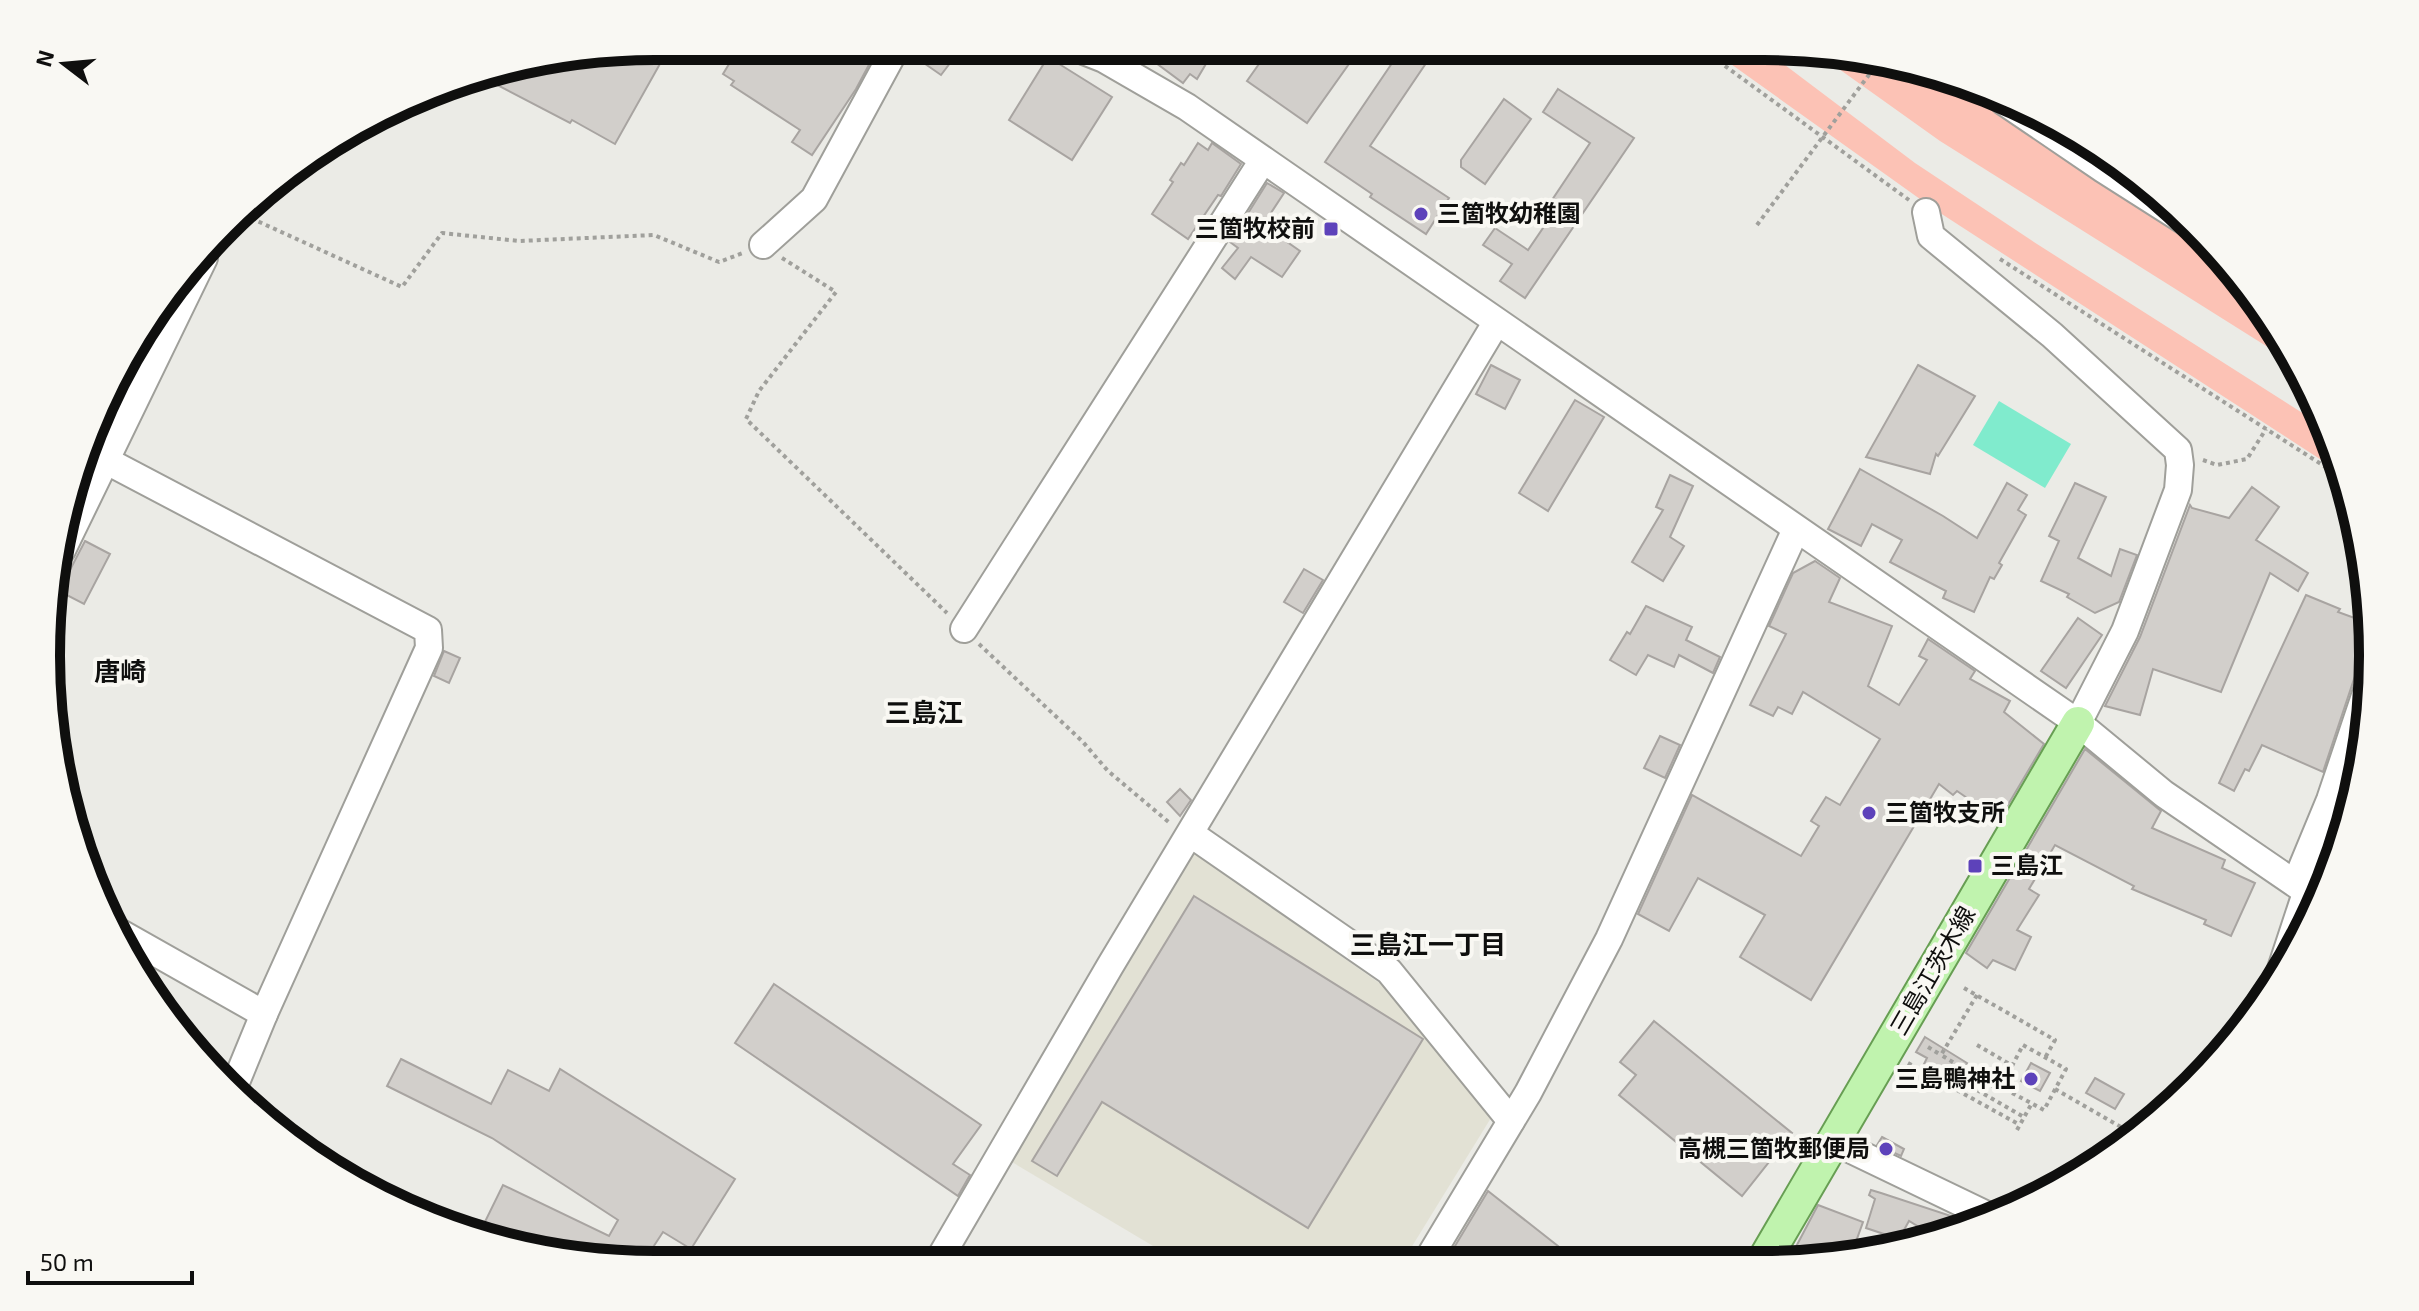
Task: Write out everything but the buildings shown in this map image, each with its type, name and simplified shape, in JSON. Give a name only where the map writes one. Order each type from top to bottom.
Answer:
[{"type":"main road","name":"三島江茨木線","points":[[1769,1251],[2078,723]]},
{"type":"street","points":[[763,245],[814,199],[889,60]]},
{"type":"street","points":[[1106,60],[1187,107],[2078,723],[2164,794],[2307,891]]},
{"type":"street","points":[[2057,138],[2129,186]]},
{"type":"street","points":[[964,629],[1263,160]]},
{"type":"street","points":[[1926,212],[1931,236],[2052,335],[2178,450],[2178,490],[2125,631],[2078,723]]},
{"type":"street","points":[[75,523],[192,282]]},
{"type":"street","points":[[944,1251],[1110,966],[1496,323]]},
{"type":"street","points":[[105,460],[428,630],[429,648],[237,1080]]},
{"type":"street","points":[[1433,1251],[1511,1121],[1609,939],[1796,529]]},
{"type":"street","points":[[2297,920],[2340,808]]},
{"type":"street","points":[[1191,834],[1389,971],[1511,1121]]},
{"type":"street","points":[[133,940],[264,1014]]},
{"type":"street","points":[[1833,1141],[1978,1211]]},
{"type":"path","points":[[1717,60],[1926,212]]},
{"type":"path","points":[[1757,225],[1873,70]]},
{"type":"path","points":[[251,218],[402,287],[442,233],[519,241],[654,235],[719,262],[763,245],[836,292],[759,391],[746,419],[1083,742],[1108,771],[1166,821],[1191,834]]},
{"type":"path","points":[[1993,255],[2329,469]]},
{"type":"path","points":[[2178,450],[2217,465],[2247,459],[2266,429]]},
{"type":"path","points":[[1964,988],[2055,1040],[2045,1058]]},
{"type":"path","points":[[1941,1055],[1977,995]]},
{"type":"path","points":[[1977,1045],[2013,1066]]},
{"type":"path","points":[[2023,1045],[2045,1058],[2066,1069],[2044,1110],[2001,1087],[2023,1045]]},
{"type":"path","points":[[1928,1047],[2003,1092],[2007,1090]]},
{"type":"path","points":[[1882,1058],[1911,1064],[2019,1128],[2032,1103]]},
{"type":"path","points":[[2055,1089],[2125,1129]]},
{"type":"path","points":[[1977,1090],[2024,1117]]},
{"type":"shaded area","points":[[1725,60],[1779,60],[1915,163],[2309,417],[2327,464],[1934,209]]},
{"type":"shaded area","points":[[1832,64],[1918,80],[1983,102],[2186,235],[2236,293],[2275,352],[1940,141]]},
{"type":"shaded area","points":[[1999,401],[2071,444],[2045,488],[1973,445]]},
{"type":"shaded area","points":[[1192,851],[1392,992],[1494,1113],[1409,1251],[1162,1251],[1012,1162]]},
{"type":"waterway","points":[[102,435],[139,360]]},
{"type":"place","name":"三箇牧幼稚園","points":[[1421,214]]},
{"type":"place","name":"三箇牧校前","points":[[1331,229]]},
{"type":"place","name":"三箇牧支所","points":[[1869,813]]},
{"type":"place","name":"三島江","points":[[1975,866]]},
{"type":"place","name":"三島鴨神社","points":[[2031,1079]]},
{"type":"place","name":"高槻三箇牧郵便局","points":[[1886,1149]]},
{"type":"district","name":"唐崎","points":[[120,672]]},
{"type":"district","name":"三島江","points":[[924,713]]},
{"type":"district","name":"三島江一丁目","points":[[1428,945]]}]
